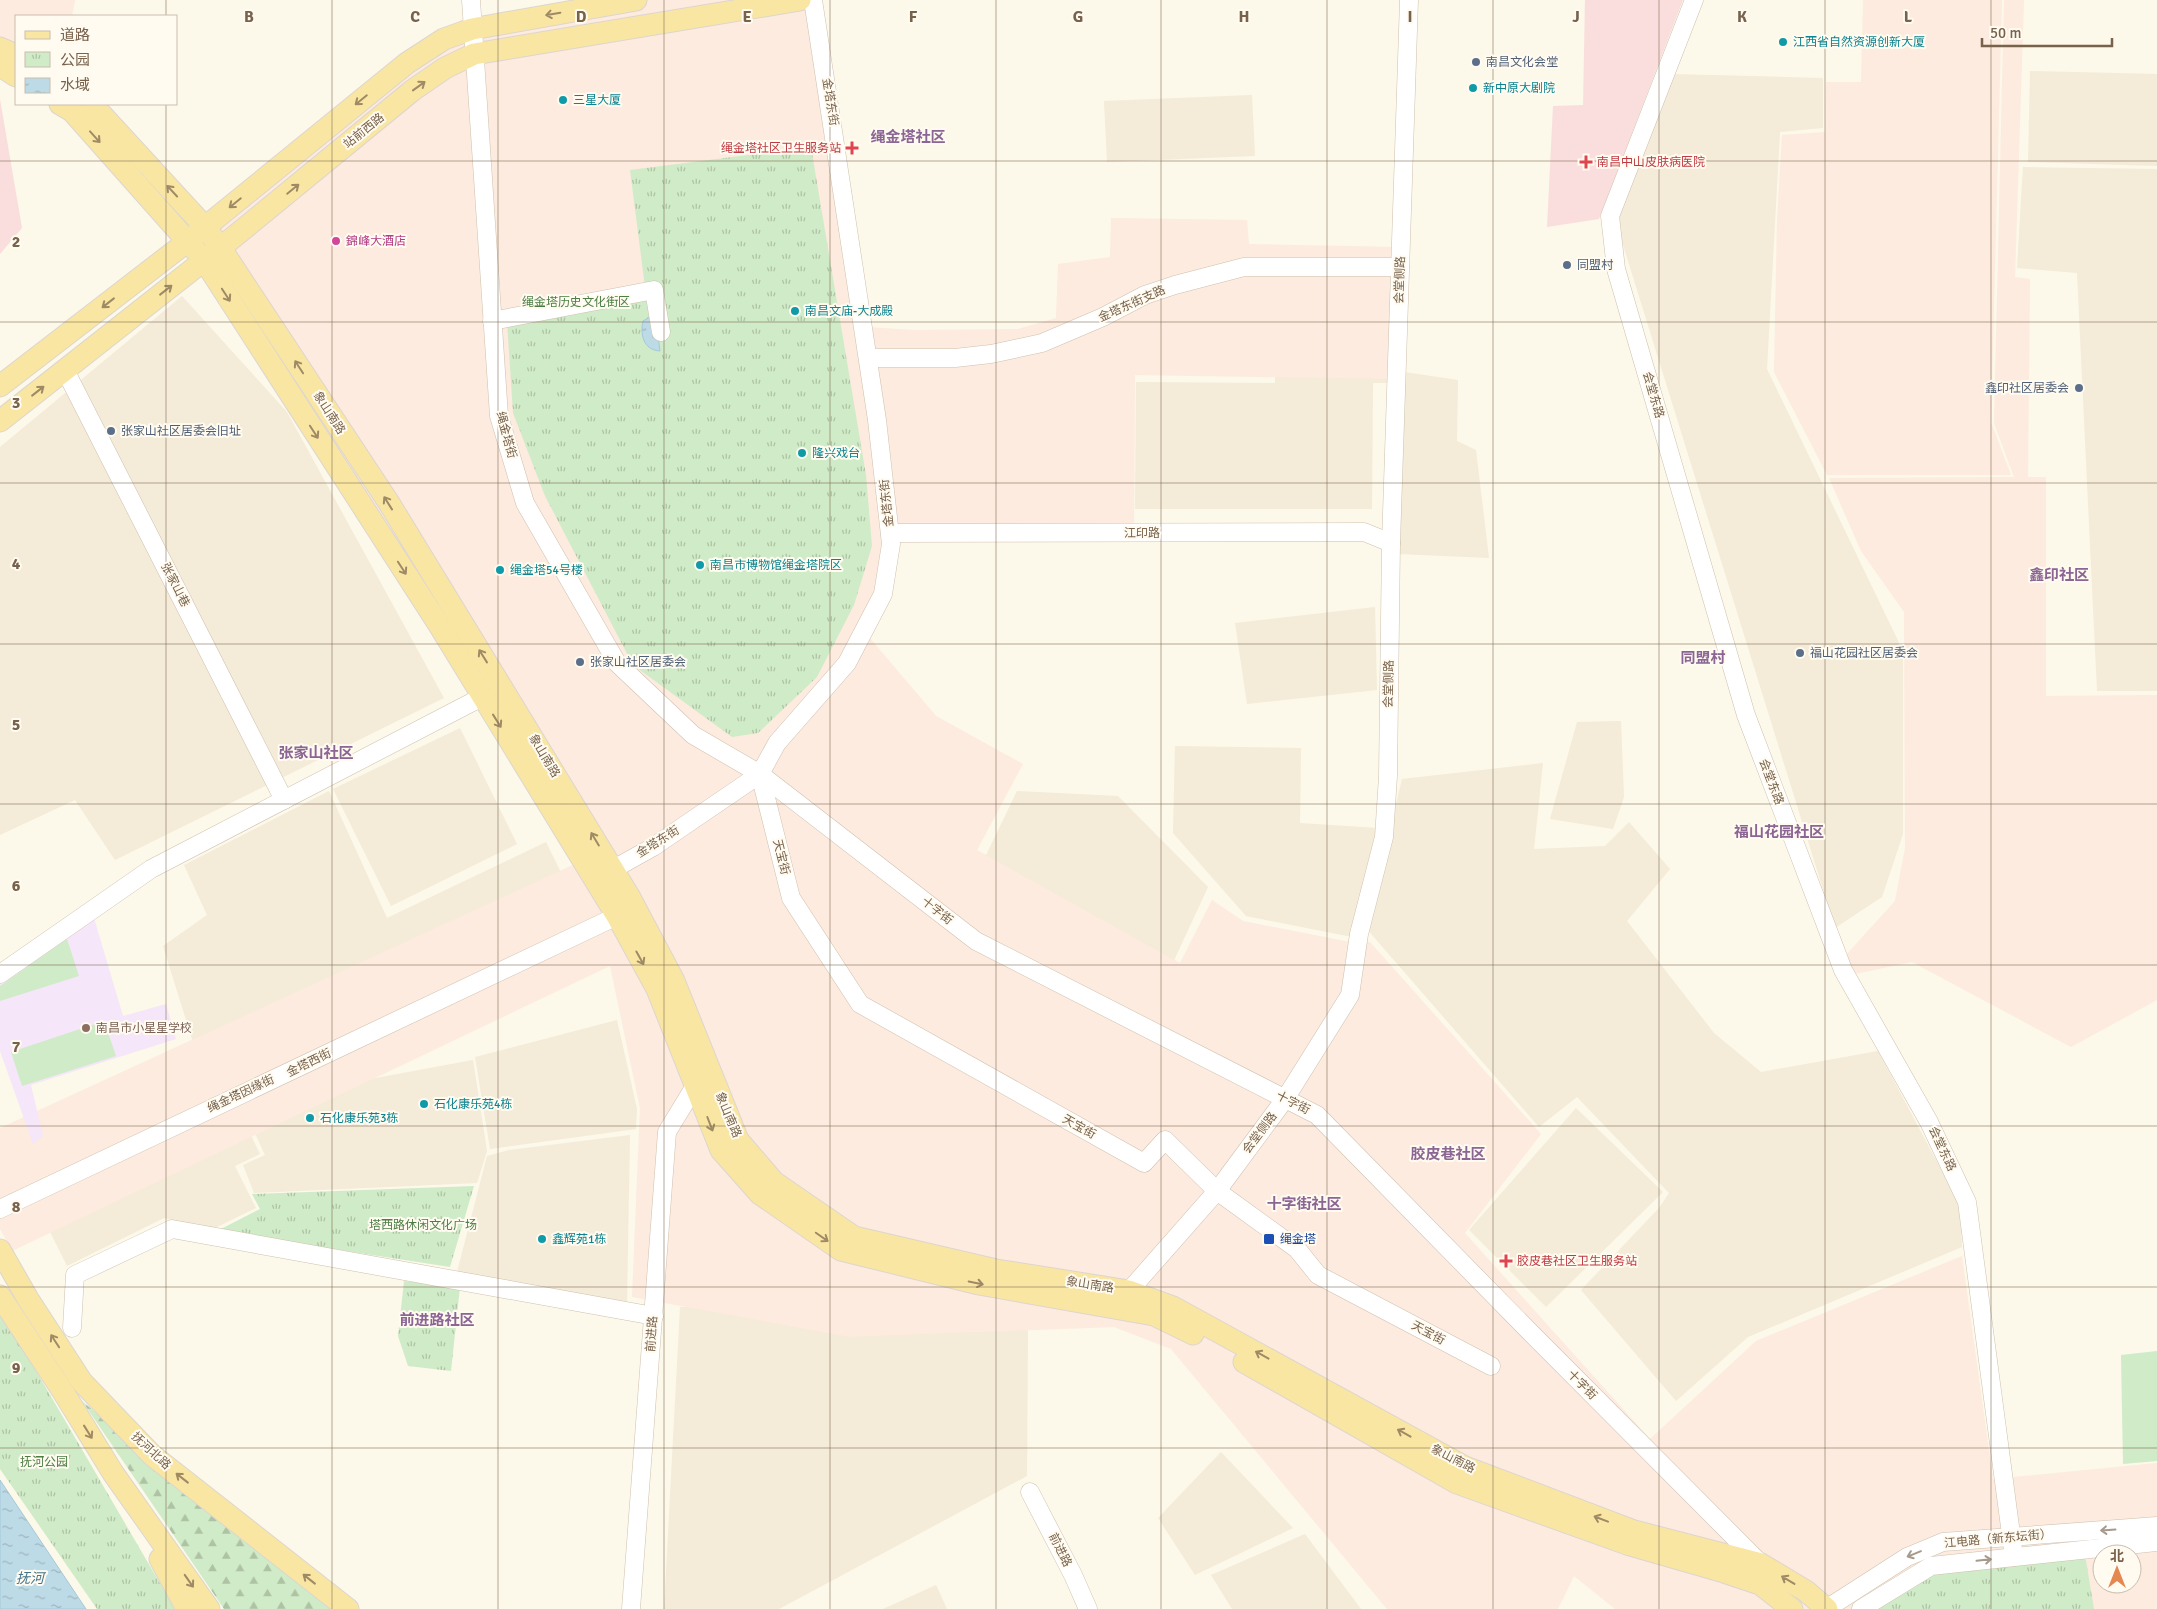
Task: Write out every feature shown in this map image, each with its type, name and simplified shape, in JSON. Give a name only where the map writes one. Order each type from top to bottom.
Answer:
[{"type":"main road","name":"站前西路","points":[[0,386],[188,241],[407,62],[444,39],[472,29],[636,0]]},
{"type":"main road","name":"站前西路","points":[[0,421],[212,254],[413,90],[445,68],[474,54],[800,0]]},
{"type":"main road","points":[[0,48],[15,55]]},
{"type":"main road","points":[[0,66],[15,75]]},
{"type":"main road","name":"象山南路","points":[[62,105],[72,111],[188,241],[212,254],[383,493],[613,869],[674,981],[704,1082],[721,1150],[760,1194],[841,1250],[979,1284],[1068,1298],[1154,1315],[1183,1328],[1458,1483],[1630,1545],[1760,1584],[1792,1609]]},
{"type":"main road","name":"象山南路","points":[[93,105],[205,227],[212,254],[617,916],[657,989],[704,1082],[738,1140],[774,1182],[854,1237],[996,1270],[1129,1291],[1173,1307],[1465,1466],[1634,1531],[1761,1564],[1806,1590],[1826,1609]]},
{"type":"main road","name":"抚河北路","points":[[0,1250],[28,1299],[82,1382],[152,1455],[348,1609]]},
{"type":"main road","points":[[0,1296],[62,1390],[113,1473],[187,1609]]},
{"type":"main road","points":[[113,1473],[209,1609]]},
{"type":"street","name":"绳金塔街","points":[[471,0],[499,416],[526,503],[617,663],[693,735],[760,774]]},
{"type":"street","name":"金塔东街","points":[[594,880],[653,847],[760,774],[777,743],[847,663],[884,594],[891,544],[877,420],[813,0]]},
{"type":"street","name":"会堂侧路","points":[[1129,1291],[1217,1191],[1285,1099],[1350,995],[1359,934],[1384,837],[1388,776],[1391,543],[1409,0]]},
{"type":"street","name":"会堂东路","points":[[1694,0],[1610,216],[1616,269],[1749,724],[1843,970],[1929,1122],[1967,1202],[2014,1557]]},
{"type":"street","name":"金塔东街支路","points":[[868,358],[955,358],[991,354],[1042,343],[1103,317],[1145,295],[1175,285],[1244,268],[1400,267]]},
{"type":"street","points":[[492,321],[654,290],[662,332]]},
{"type":"street","name":"张家山巷","points":[[65,370],[284,800]]},
{"type":"street","name":"江印路","points":[[890,533],[1364,532],[1391,543]]},
{"type":"street","points":[[0,974],[151,869],[482,697]]},
{"type":"street","name":"十字街","points":[[760,774],[976,941],[1317,1115],[1761,1564]]},
{"type":"street","name":"天宝街","points":[[760,774],[791,898],[860,1004],[1144,1163],[1164,1140],[1217,1191],[1297,1249],[1318,1275],[1491,1366]]},
{"type":"street","name":"金塔西街","points":[[0,1209],[617,916]]},
{"type":"street","name":"前进路","points":[[631,1609],[666,1132],[704,1082]]},
{"type":"street","points":[[72,1328],[75,1275],[172,1229],[654,1316]]},
{"type":"street","name":"前进路","points":[[1030,1492],[1073,1575],[1088,1609]]},
{"type":"street","name":"江电路（新东坛街）","points":[[1826,1609],[1907,1557],[1943,1542],[2157,1526]]},
{"type":"street","name":"江电路（新东坛街）","points":[[1860,1609],[1931,1566],[2157,1542]]},
{"type":"shaded area","points":[[0,0],[75,0],[72,15],[15,15],[15,65],[0,59]]},
{"type":"shaded area","name":"绳金塔历史文化街区","points":[[576,0],[821,0],[866,327],[915,330],[1018,329],[1056,318],[1058,264],[1110,257],[1111,218],[1247,220],[1249,244],[1398,247],[1392,379],[1135,375],[1134,538],[896,539],[869,637],[936,716],[1023,764],[977,850],[1180,963],[1212,900],[1243,921],[1350,942],[1370,942],[1541,1134],[1465,1233],[1650,1439],[1756,1341],[1962,1256],[1993,1479],[2157,1463],[2157,1609],[1615,1609],[1574,1576],[1558,1609],[1387,1609],[1171,1349],[1114,1327],[849,1337],[632,1297],[640,1108],[610,966],[12,1251],[0,1229],[0,1128],[590,857],[203,241],[415,64],[461,20]]},
{"type":"shaded area","name":"南昌中山皮肤病医院","points":[[1585,0],[1683,0],[1599,219],[1547,227],[1553,106],[1583,105]]},
{"type":"shaded area","points":[[1863,0],[2002,0],[1991,422],[2011,475],[1827,475],[1774,372],[1777,219],[1782,135],[1825,132],[1826,82],[1861,82]]},
{"type":"shaded area","points":[[2004,0],[2024,0],[2015,277],[2030,279],[2028,477],[2046,477],[2046,696],[2157,695],[2157,1000],[2071,1047],[1912,962],[1855,974],[1846,955],[1895,901],[1905,848],[1904,612],[1861,551],[1829,478],[2014,477],[1994,423]]},
{"type":"shaded area","points":[[2030,71],[2157,74],[2157,166],[2028,162]]},
{"type":"shaded area","points":[[1672,74],[1823,78],[1823,128],[1780,132],[1767,369],[1903,651],[1903,834],[1882,897],[1835,928],[1615,219]]},
{"type":"shaded area","points":[[1252,95],[1255,156],[1107,162],[1104,101]]},
{"type":"shaded area","points":[[0,99],[22,228],[0,254]]},
{"type":"shaded area","points":[[2023,167],[2157,169],[2157,691],[2097,691],[2077,273],[2017,268]]},
{"type":"shaded area","points":[[1246,278],[1391,370],[1458,380],[1457,441],[1476,450],[1489,558],[1397,554],[1404,383],[1373,383],[1372,509],[1135,509],[1136,382],[1275,383],[1276,301],[1058,351]]},
{"type":"shaded area","points":[[182,296],[287,412],[444,698],[115,860],[75,800],[0,835],[0,447]]},
{"type":"shaded area","points":[[1375,607],[1377,690],[1247,704],[1235,623]]},
{"type":"shaded area","points":[[1621,721],[1624,797],[1613,829],[1550,819],[1577,722]]},
{"type":"shaded area","points":[[460,728],[517,844],[391,906],[333,789]]},
{"type":"shaded area","points":[[1175,746],[1301,748],[1300,823],[1377,828],[1352,937],[1246,916],[1173,833]]},
{"type":"shaded area","points":[[1543,763],[1534,849],[1605,846],[1629,822],[1670,869],[1627,921],[1714,1033],[1761,1072],[1878,1051],[1960,1205],[1962,1247],[1748,1337],[1676,1401],[1581,1290],[1659,1208],[1669,1193],[1577,1097],[1539,1127],[1366,928],[1402,779]]},
{"type":"shaded area","points":[[329,791],[387,918],[546,842],[571,893],[200,1065],[163,946],[207,915],[184,865]]},
{"type":"shaded area","points":[[1017,791],[1118,796],[1208,887],[1151,1010],[958,913]]},
{"type":"shaded area","name":"南昌市小星星学校","points":[[94,918],[123,1016],[166,1004],[176,1039],[31,1085],[43,1136],[33,1144],[0,1051],[0,983]]},
{"type":"shaded area","points":[[617,1020],[637,1109],[636,1129],[490,1149],[475,1057]]},
{"type":"shaded area","points":[[473,1060],[487,1151],[477,1183],[254,1193],[243,1165],[265,1155],[241,1103]]},
{"type":"shaded area","points":[[237,1107],[260,1154],[235,1166],[256,1208],[213,1229],[164,1218],[67,1266],[37,1206]]},
{"type":"shaded area","points":[[1576,1108],[1663,1192],[1546,1307],[1469,1230]]},
{"type":"shaded area","points":[[630,1135],[627,1302],[457,1272],[487,1156],[509,1150]]},
{"type":"shaded area","points":[[870,1304],[1028,1329],[1027,1476],[779,1609],[664,1609],[680,1307]]},
{"type":"shaded area","points":[[1221,1452],[1293,1528],[1195,1575],[1158,1518]]},
{"type":"shaded area","points":[[1305,1534],[1361,1609],[1232,1609],[1211,1575]]},
{"type":"shaded area","points":[[936,1585],[947,1609],[883,1609]]},
{"type":"green space","points":[[811,147],[866,475],[872,546],[854,605],[817,677],[758,733],[732,737],[633,665],[545,496],[513,413],[507,321],[646,295],[630,170]]},
{"type":"green space","points":[[67,939],[79,976],[0,1001],[0,986]]},
{"type":"green space","points":[[104,1021],[116,1056],[22,1086],[11,1052]]},
{"type":"green space","name":"塔西路休闲文化广场","points":[[474,1186],[450,1267],[217,1231],[260,1209],[252,1194]]},
{"type":"green space","points":[[404,1281],[460,1287],[451,1371],[408,1366],[398,1336]]},
{"type":"green space","name":"抚河公园","points":[[0,1309],[175,1609],[97,1609],[0,1469]]},
{"type":"green space","points":[[2157,1351],[2157,1461],[2123,1464],[2121,1355]]},
{"type":"green space","points":[[82,1401],[331,1609],[224,1609]]},
{"type":"green space","points":[[2085,1555],[2094,1609],[1873,1609],[1934,1573]]},
{"type":"water","points":[[655,314],[660,351],[650,348],[646,344],[642,331],[643,321]]},
{"type":"water","name":"抚河","points":[[0,1480],[86,1609],[0,1609]]},
{"type":"place","name":"江西省自然资源创新大厦","points":[[1783,42]]},
{"type":"place","name":"南昌文化会堂","points":[[1476,62]]},
{"type":"place","name":"新中原大剧院","points":[[1473,88]]},
{"type":"place","name":"三星大厦","points":[[563,100]]},
{"type":"place","name":"绳金塔社区卫生服务站","points":[[852,148]]},
{"type":"place","name":"南昌中山皮肤病医院","points":[[1586,162]]},
{"type":"place","name":"錦峰大酒店","points":[[336,241]]},
{"type":"place","name":"同盟村","points":[[1567,265]]},
{"type":"place","name":"南昌文庙-大成殿","points":[[795,311]]},
{"type":"place","name":"鑫印社区居委会","points":[[2079,388]]},
{"type":"place","name":"张家山社区居委会旧址","points":[[111,431]]},
{"type":"place","name":"隆兴戏台","points":[[802,453]]},
{"type":"place","name":"南昌市博物馆绳金塔院区","points":[[700,565]]},
{"type":"place","name":"绳金塔54号楼","points":[[500,570]]},
{"type":"place","name":"福山花园社区居委会","points":[[1800,653]]},
{"type":"place","name":"张家山社区居委会","points":[[580,662]]},
{"type":"place","name":"南昌市小星星学校","points":[[86,1028]]},
{"type":"place","name":"石化康乐苑4栋","points":[[424,1104]]},
{"type":"place","name":"石化康乐苑3栋","points":[[310,1118]]},
{"type":"place","name":"鑫辉苑1栋","points":[[542,1239]]},
{"type":"place","name":"绳金塔","points":[[1269,1239]]},
{"type":"place","name":"胶皮巷社区卫生服务站","points":[[1506,1261]]},
{"type":"district","name":"绳金塔社区","points":[[908,137]]},
{"type":"district","name":"鑫印社区","points":[[2059,575]]},
{"type":"district","name":"同盟村","points":[[1703,658]]},
{"type":"district","name":"张家山社区","points":[[316,753]]},
{"type":"district","name":"福山花园社区","points":[[1779,832]]},
{"type":"district","name":"胶皮巷社区","points":[[1448,1154]]},
{"type":"district","name":"十字街社区","points":[[1304,1204]]},
{"type":"district","name":"前进路社区","points":[[437,1320]]}]
